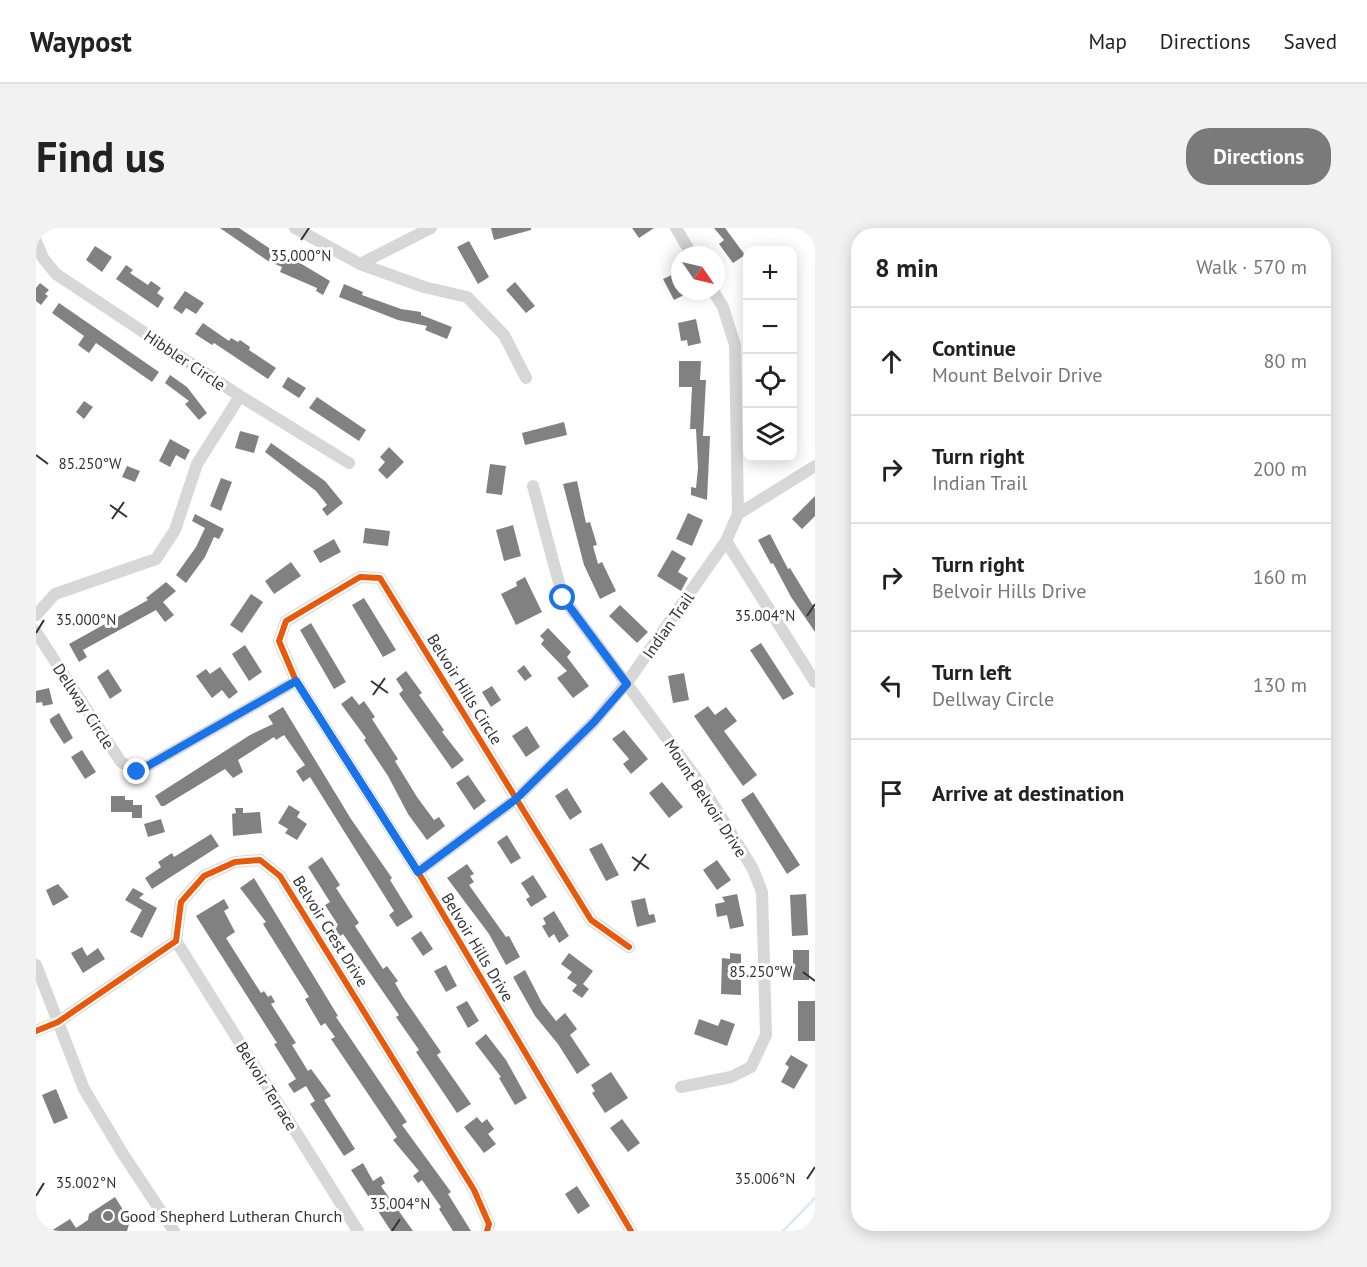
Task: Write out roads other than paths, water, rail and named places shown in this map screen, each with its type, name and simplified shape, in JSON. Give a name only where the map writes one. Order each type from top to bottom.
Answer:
[{"type":"street","points":[[295,228],[360,264],[424,287],[467,297],[504,335],[526,378]]},
{"type":"street","points":[[360,264],[431,228]]},
{"type":"street","points":[[676,228],[687,246]]},
{"type":"street","name":"Hibbler Circle","points":[[36,241],[43,258],[57,274],[240,396],[350,464]]},
{"type":"street","points":[[719,300],[735,345],[738,514]]},
{"type":"street","points":[[36,615],[55,594],[156,559],[175,530],[196,464],[240,396]]},
{"type":"street","points":[[738,514],[815,466]]},
{"type":"street","name":"Mount Belvoir Drive","points":[[533,486],[563,598],[700,783],[753,869],[762,892],[766,1035],[751,1067],[731,1077],[681,1087]]},
{"type":"street","name":"Indian Trail","points":[[418,872],[516,799],[594,722],[627,684],[726,541],[738,514]]},
{"type":"street","points":[[726,541],[815,682]]},
{"type":"street","name":"Belvoir Hills Circle","points":[[296,681],[279,641],[286,621],[360,577],[380,578],[591,920],[629,947]]},
{"type":"street","name":"Dellway Circle","points":[[36,632],[121,762],[137,772],[296,681]]},
{"type":"street","name":"Belvoir Hills Drive","points":[[296,681],[418,872],[631,1231]]},
{"type":"street","name":"Belvoir Crest Drive","points":[[177,941],[181,902],[204,876],[235,862],[260,860],[280,876],[478,1198],[489,1224],[487,1231]]},
{"type":"street","points":[[36,1031],[58,1022],[177,941]]},
{"type":"street","name":"Belvoir Terrace","points":[[177,941],[358,1231]]},
{"type":"street","points":[[36,964],[84,1089],[123,1154],[174,1231]]},
{"type":"street","points":[[812,1231],[815,1227]]},
{"type":"waterway","points":[[783,1231],[815,1198]]},
{"type":"place","name":"Good Shepherd Lutheran Church","points":[[108,1216]]}]
